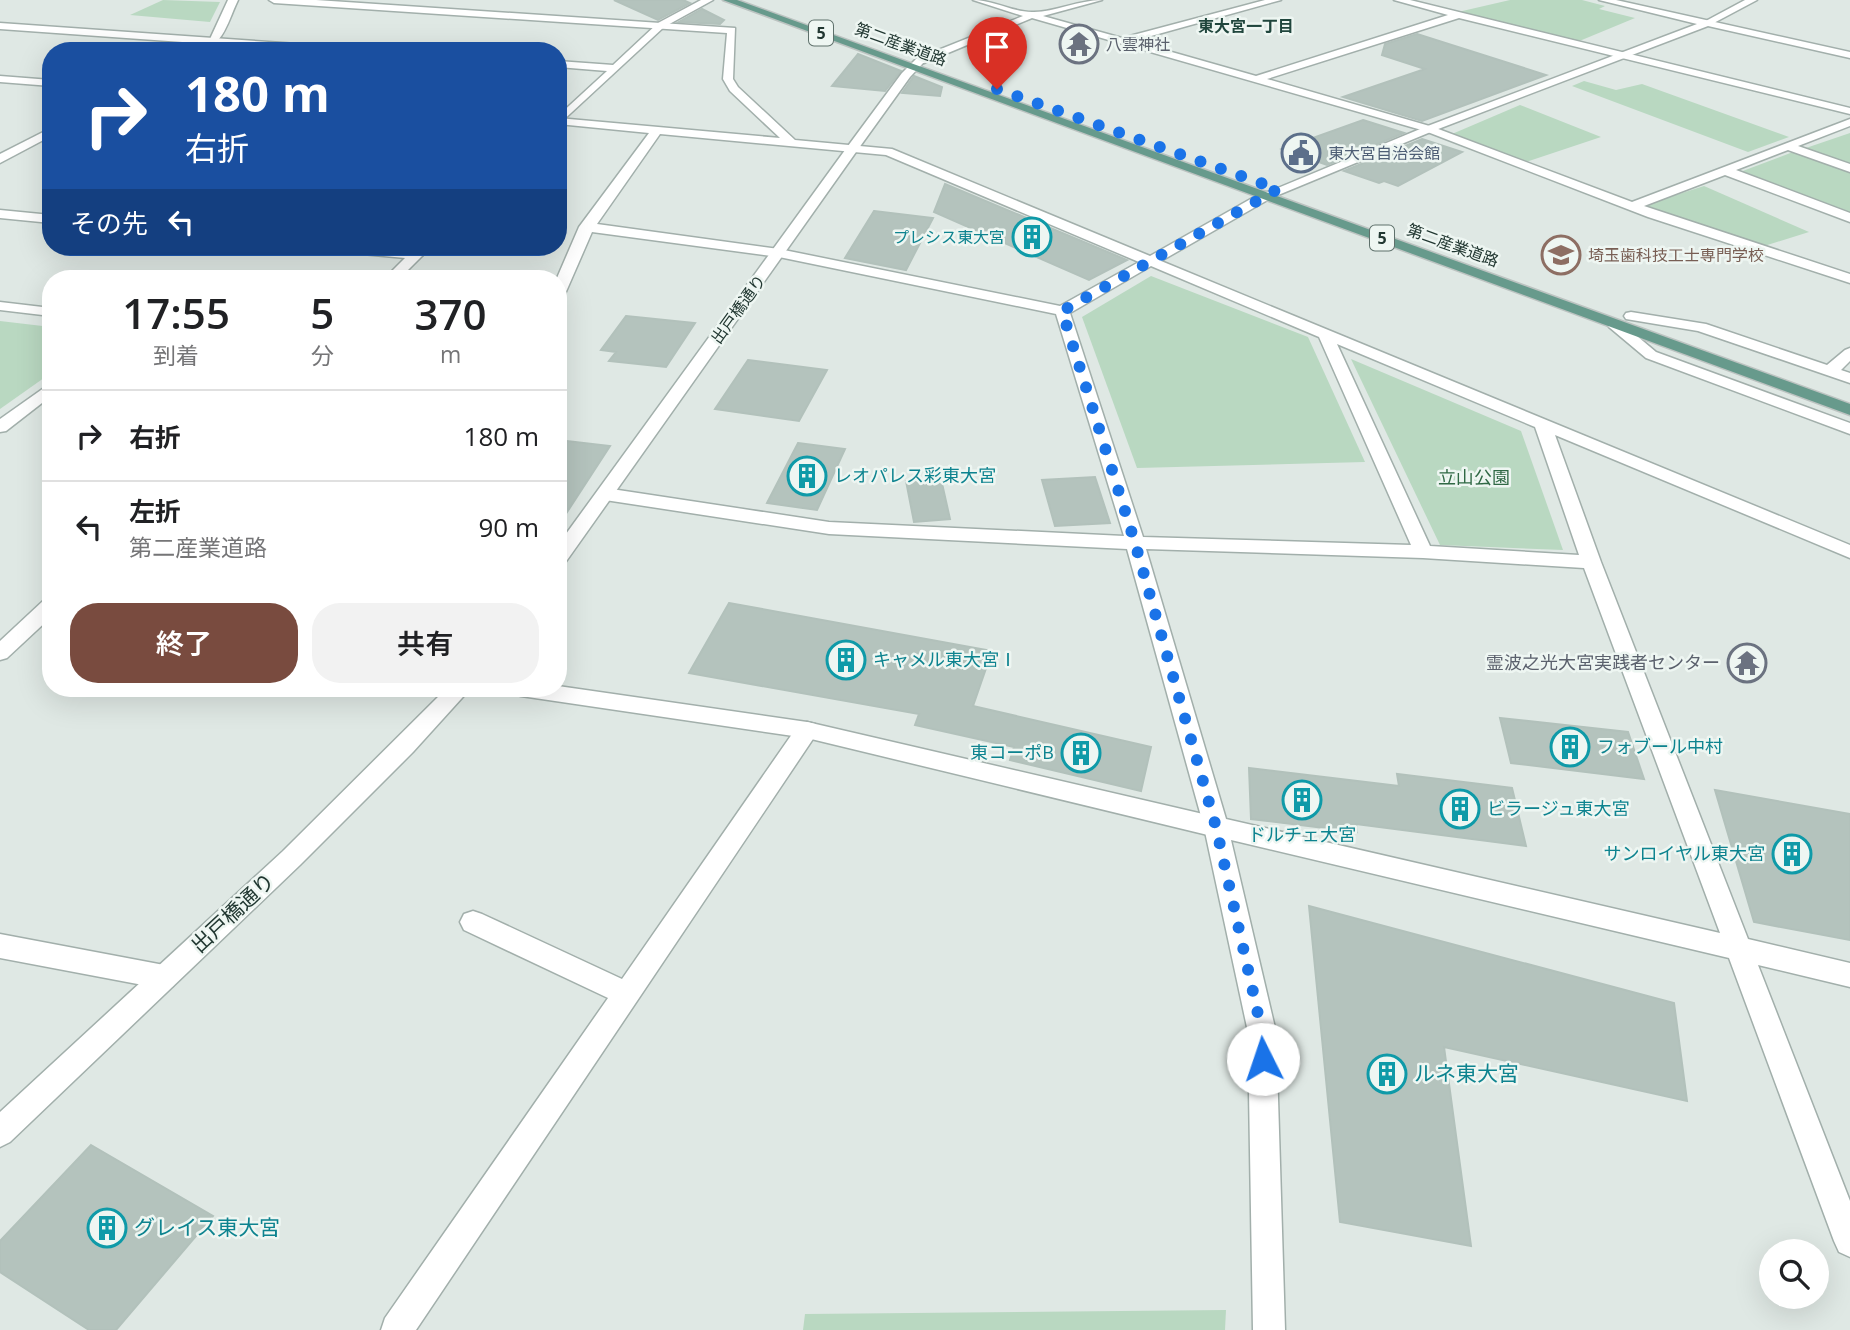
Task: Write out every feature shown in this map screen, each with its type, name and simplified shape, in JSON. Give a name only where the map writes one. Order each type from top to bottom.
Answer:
[{"type":"main road","name":"第二産業道路","points":[[728,0],[917,64],[1850,395]]},
{"type":"main road","name":"第二産業道路","points":[[752,0],[917,64]]},
{"type":"main road","name":"第二産業道路","points":[[1273,192],[1614,324],[1850,410]]},
{"type":"street","points":[[214,41],[233,0]]},
{"type":"street","points":[[274,0],[411,4],[732,30],[728,79],[734,89],[792,143]]},
{"type":"street","points":[[567,113],[661,25],[708,0]]},
{"type":"street","points":[[978,0],[1429,129],[1632,206],[1850,279]]},
{"type":"street","points":[[917,64],[1030,16],[1097,0]]},
{"type":"street","points":[[1119,42],[1276,0]]},
{"type":"street","points":[[1399,0],[1850,111]]},
{"type":"street","points":[[1604,0],[1850,55]]},
{"type":"street","points":[[586,227],[779,253],[1062,311],[1273,192],[1707,23],[1752,0]]},
{"type":"street","points":[[1255,80],[1460,15]]},
{"type":"street","points":[[0,26],[228,42]]},
{"type":"street","name":"出戸橋通り","points":[[567,547],[852,149],[917,64]]},
{"type":"street","points":[[567,65],[615,68]]},
{"type":"street","points":[[0,79],[42,82]]},
{"type":"street","points":[[1632,206],[1850,121]]},
{"type":"street","points":[[567,122],[888,152],[1850,552]]},
{"type":"street","points":[[566,270],[586,227],[657,130]]},
{"type":"street","points":[[0,159],[42,136]]},
{"type":"street","points":[[0,143],[42,146]]},
{"type":"street","points":[[1787,146],[1850,168]]},
{"type":"street","points":[[1724,170],[1850,218]]},
{"type":"street","points":[[0,214],[42,218]]},
{"type":"street","points":[[400,270],[415,256]]},
{"type":"street","points":[[0,306],[42,311]]},
{"type":"street","points":[[1062,311],[1135,543],[1216,827],[1262,1032],[1269,1330]]},
{"type":"street","points":[[1631,317],[1701,327],[1850,378]]},
{"type":"street","points":[[1614,324],[1651,355],[1850,429]]},
{"type":"street","points":[[1325,334],[1423,552]]},
{"type":"street","points":[[1830,371],[1850,353]]},
{"type":"street","points":[[0,427],[42,395]]},
{"type":"street","points":[[1542,424],[1591,562],[1847,1225]]},
{"type":"street","points":[[605,494],[829,528],[1135,543],[1423,552],[1591,562]]},
{"type":"street","points":[[0,653],[42,613]]},
{"type":"street","points":[[567,695],[807,730],[1850,975]]},
{"type":"street","name":"出戸橋通り","points":[[0,1132],[399,752],[451,697]]},
{"type":"street","points":[[397,1330],[807,730]]},
{"type":"street","points":[[473,922],[627,994]]},
{"type":"street","points":[[0,946],[164,977]]},
{"type":"green space","points":[[163,0],[220,2],[210,22],[130,15]]},
{"type":"green space","points":[[1510,0],[1582,0],[1605,6],[1599,9],[1635,18],[1577,42],[1458,12]]},
{"type":"green space","points":[[1584,81],[1616,90],[1642,84],[1789,137],[1748,152],[1572,86]]},
{"type":"green space","points":[[1520,105],[1601,137],[1526,162],[1452,134]]},
{"type":"green space","points":[[1850,133],[1850,166],[1803,149]]},
{"type":"green space","points":[[1793,152],[1850,173],[1850,214],[1740,172]]},
{"type":"green space","points":[[1704,186],[1809,232],[1761,247],[1650,208],[1648,204]]},
{"type":"green space","points":[[1151,276],[1308,337],[1365,462],[1137,468],[1082,317]]},
{"type":"green space","points":[[0,321],[42,326],[42,379],[0,409]]},
{"type":"green space","name":"立山公園","points":[[1351,359],[1521,431],[1563,550],[1440,545]]},
{"type":"green space","points":[[1226,1310],[1225,1330],[803,1330],[805,1314]]},
{"type":"building","points":[[614,0],[683,0],[690,3],[658,20]]},
{"type":"building","points":[[702,9],[724,20],[720,24],[679,22]]},
{"type":"building","points":[[1417,34],[1546,75],[1422,121],[1343,97],[1425,69],[1382,55],[1385,44]]},
{"type":"building","points":[[858,54],[901,71],[885,91],[832,86]]},
{"type":"building","points":[[914,76],[942,87],[940,96],[902,93]]},
{"type":"building","points":[[1363,120],[1404,133],[1327,165],[1282,149]]},
{"type":"building","points":[[1422,139],[1462,152],[1398,186],[1384,181],[1379,183],[1344,171]]},
{"type":"building","name":"プレシス東大宮","points":[[945,184],[1127,260],[1089,280],[934,212]]},
{"type":"building","points":[[874,211],[933,218],[906,270],[845,258]]},
{"type":"building","points":[[626,316],[695,323],[666,367],[609,361],[616,352],[601,350]]},
{"type":"building","points":[[748,360],[827,370],[799,421],[715,409]]},
{"type":"building","points":[[567,441],[610,446],[567,512]]},
{"type":"building","name":"レオパレス彩東大宮","points":[[798,443],[845,449],[817,510],[767,503]]},
{"type":"building","points":[[1095,477],[1110,523],[1055,526],[1042,480]]},
{"type":"building","points":[[941,479],[950,519],[914,522],[906,481]]},
{"type":"building","points":[[729,603],[992,651],[973,706],[1151,747],[1141,791],[1010,760],[1014,747],[915,725],[919,714],[689,673]]},
{"type":"building","name":"フォブール中村","points":[[1500,718],[1628,732],[1644,779],[1511,763]]},
{"type":"building","points":[[1249,768],[1399,786],[1397,774],[1512,788],[1526,846],[1356,824],[1357,832],[1251,819]]},
{"type":"building","name":"サンロイヤル東大宮","points":[[1715,790],[1850,814],[1850,940],[1754,922]]},
{"type":"building","name":"ルネ東大宮","points":[[1309,906],[1674,1003],[1687,1101],[1444,1047],[1471,1246],[1340,1222]]},
{"type":"building","name":"グレイス東大宮","points":[[91,1145],[213,1216],[116,1330],[89,1330],[0,1272],[0,1241]]},
{"type":"place","name":"八雲神社","points":[[1079,44]]},
{"type":"place","name":"東大宮自治会館","points":[[1301,153]]},
{"type":"place","name":"プレシス東大宮","points":[[1032,237]]},
{"type":"place","name":"埼玉歯科技工士専門学校","points":[[1561,255]]},
{"type":"place","name":"レオパレス彩東大宮","points":[[807,476]]},
{"type":"place","name":"キャメル東大宮Ⅰ","points":[[846,660]]},
{"type":"place","name":"霊波之光大宮実践者センター","points":[[1747,663]]},
{"type":"place","name":"フォブール中村","points":[[1570,747]]},
{"type":"place","name":"東コーポB","points":[[1081,753]]},
{"type":"place","name":"ドルチェ大宮","points":[[1302,800]]},
{"type":"place","name":"ビラージュ東大宮","points":[[1460,809]]},
{"type":"place","name":"サンロイヤル東大宮","points":[[1792,854]]},
{"type":"place","name":"ルネ東大宮","points":[[1387,1074]]},
{"type":"place","name":"グレイス東大宮","points":[[107,1228]]},
{"type":"district","name":"東大宮一丁目","points":[[1246,26]]},
{"type":"route","points":[[997,89],[1278,189],[1062,311],[1135,543],[1216,827],[1262,1032],[1263,1059]]}]
